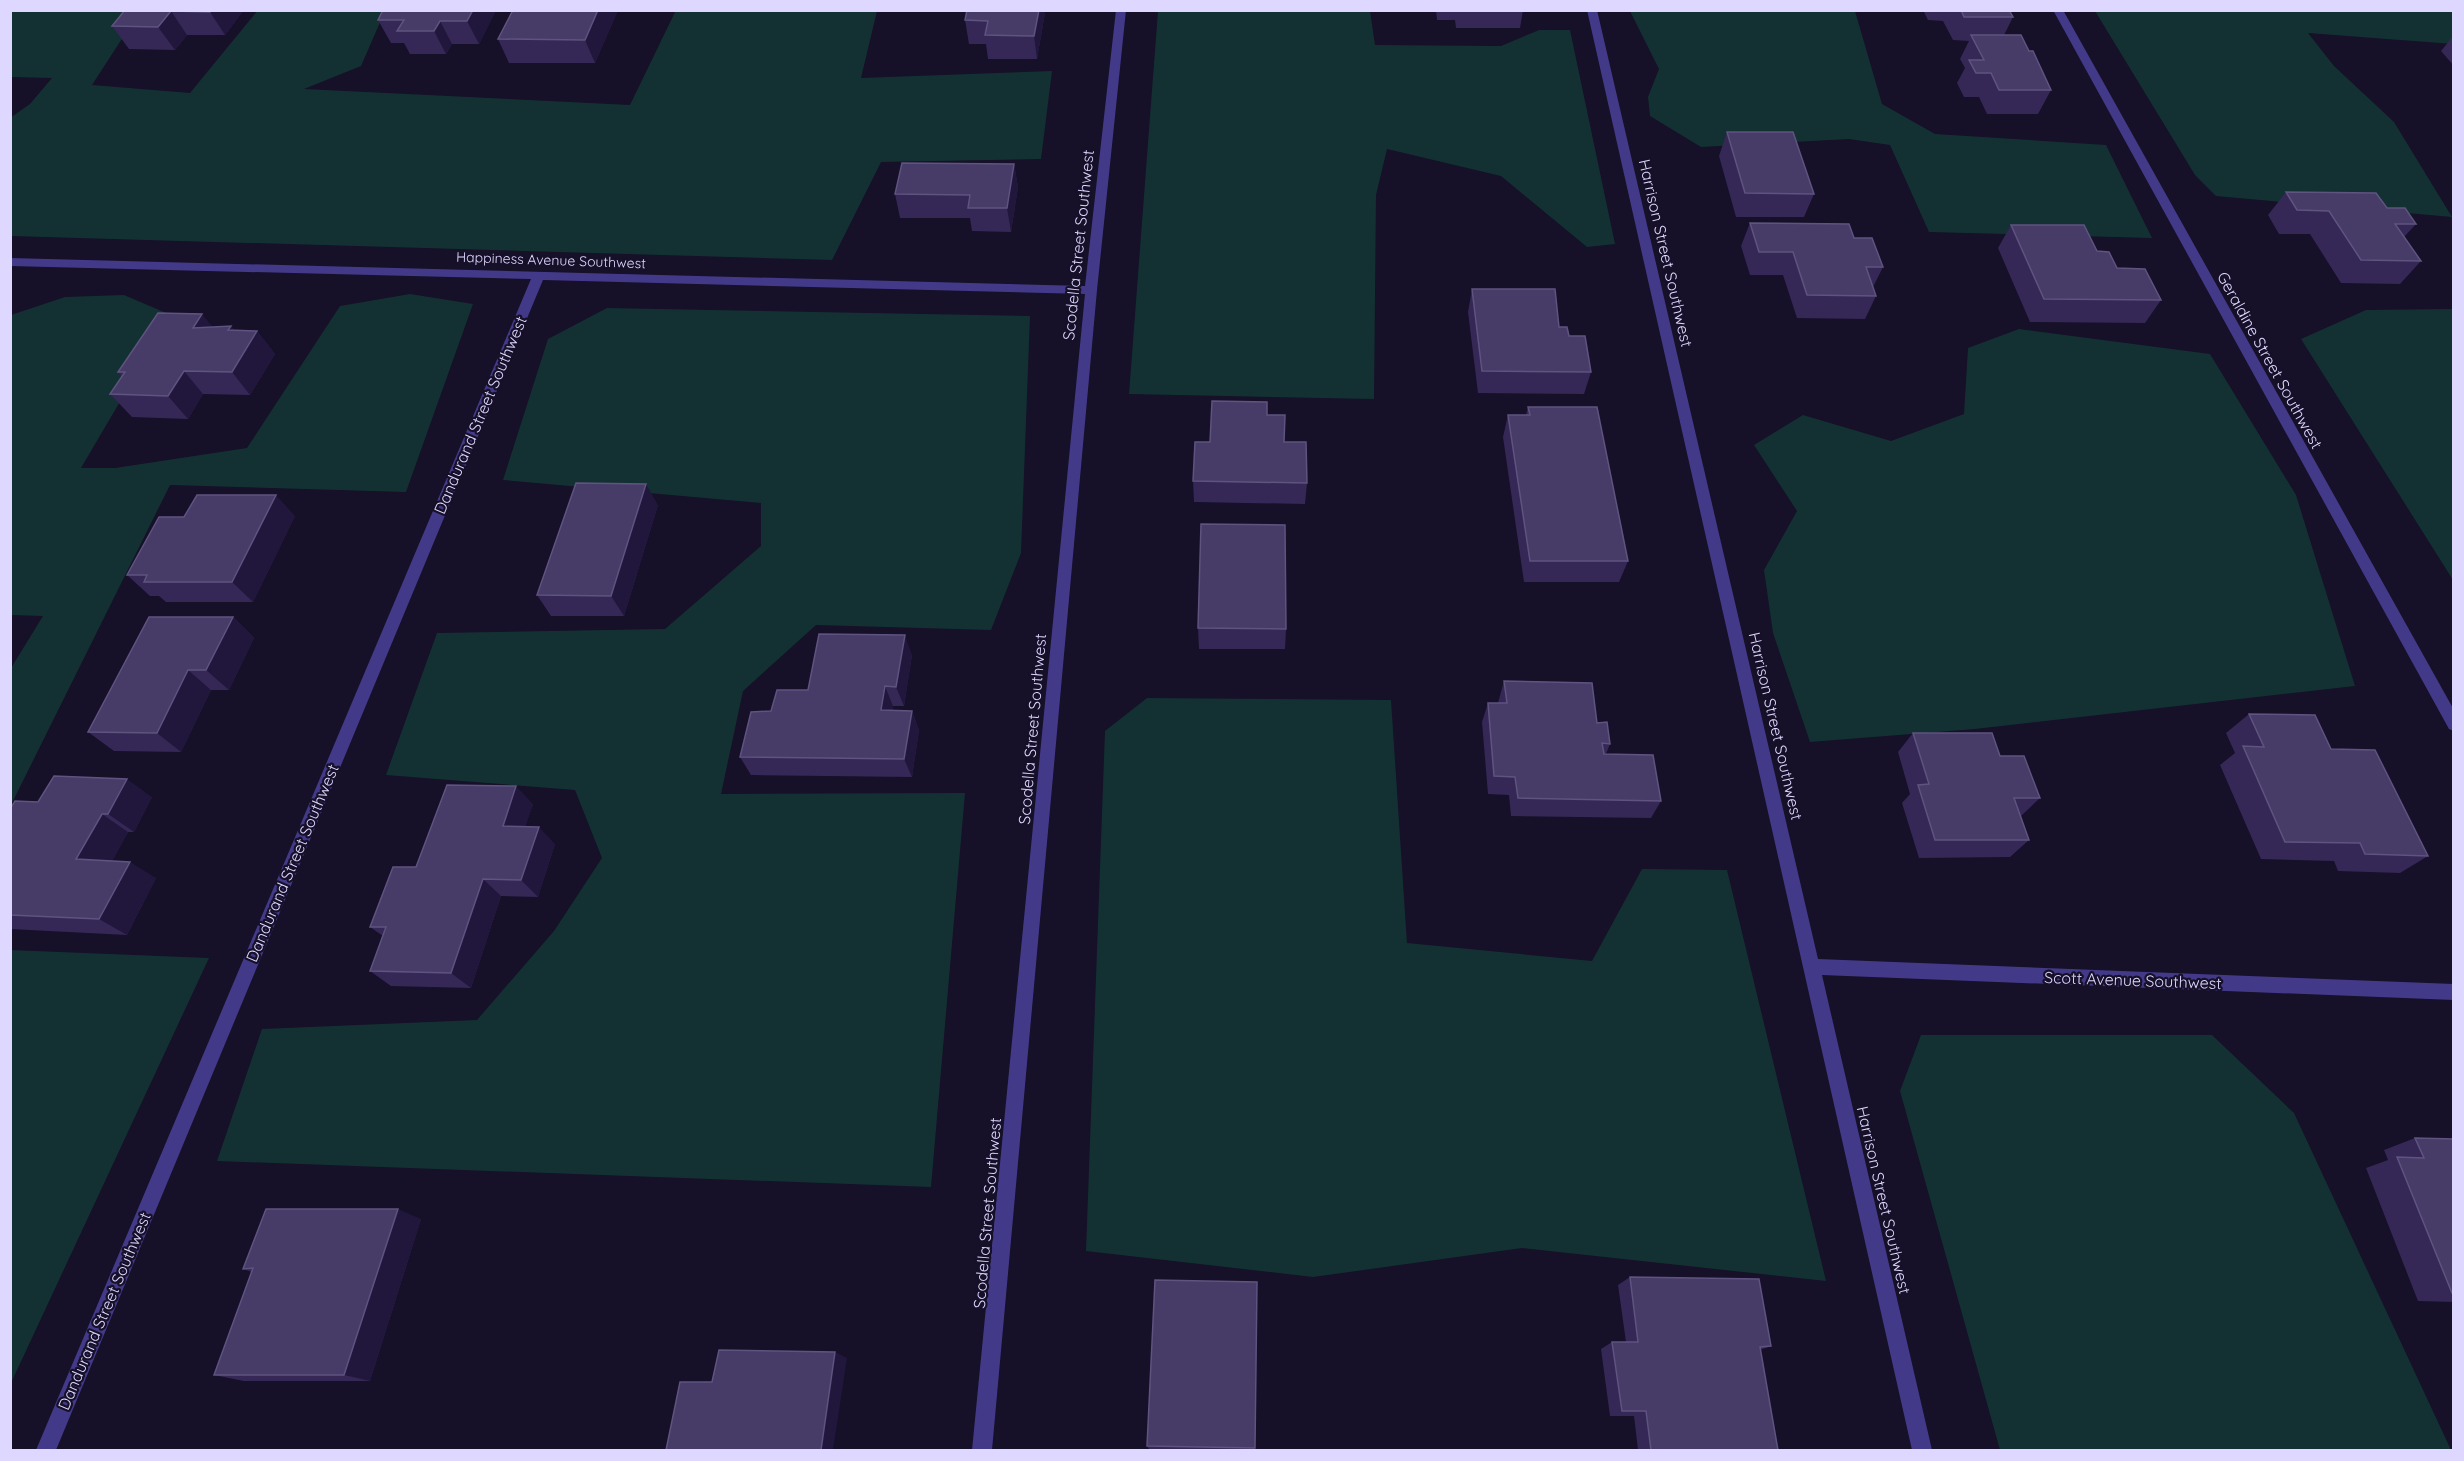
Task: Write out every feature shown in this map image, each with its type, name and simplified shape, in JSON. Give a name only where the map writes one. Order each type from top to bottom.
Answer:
[{"type":"street","name":"Scodella Street Southwest","points":[[982,1450],[1091,291],[1121,10]]},
{"type":"street","name":"Harrison Street Southwest","points":[[1592,10],[1922,1450]]},
{"type":"street","name":"Geraldine Street Southwest","points":[[2058,10],[2454,725]]},
{"type":"street","name":"Happiness Avenue Southwest","points":[[10,262],[1091,291]]},
{"type":"street","name":"Dandurand Street Southwest","points":[[46,1450],[539,275]]},
{"type":"street","name":"Scott Avenue Southwest","points":[[1813,967],[2454,992]]},
{"type":"green space","points":[[11,10],[140,11],[92,85],[190,93],[258,10],[385,11],[361,66],[304,89],[630,105],[676,10],[877,11],[861,78],[1052,71],[1041,159],[881,162],[832,260],[11,236],[10,118],[30,104],[52,78],[11,77]]},
{"type":"green space","points":[[1158,11],[1370,11],[1375,45],[1501,46],[1539,30],[1570,30],[1615,244],[1587,247],[1501,176],[1387,149],[1376,195],[1374,399],[1129,394]]},
{"type":"green space","points":[[1630,11],[1855,11],[1882,104],[1935,134],[2106,145],[2152,238],[1929,232],[1890,145],[1849,139],[1701,147],[1650,116],[1648,97],[1659,69]]},
{"type":"green space","points":[[2095,11],[2453,11],[2453,44],[2308,33],[2334,66],[2394,122],[2452,217],[2216,196],[2195,175]]},
{"type":"green space","points":[[410,294],[473,304],[406,492],[170,485],[11,805],[11,668],[43,616],[11,615],[11,315],[65,297],[124,295],[171,315],[81,468],[115,468],[247,448],[340,306]]},
{"type":"green space","points":[[607,308],[1030,316],[1021,553],[991,630],[816,625],[743,691],[721,794],[965,793],[931,1187],[217,1161],[262,1029],[477,1020],[554,931],[602,858],[575,790],[386,775],[437,633],[665,629],[761,546],[761,503],[503,480],[548,339]]},
{"type":"green space","points":[[2454,309],[2453,580],[2301,339],[2366,310]]},
{"type":"green space","points":[[2019,329],[2210,354],[2296,495],[2355,686],[1975,729],[1810,742],[1773,633],[1764,570],[1797,511],[1754,445],[1803,415],[1891,441],[1964,414],[1968,348]]},
{"type":"green space","points":[[1147,698],[1391,700],[1407,943],[1592,961],[1642,869],[1727,870],[1826,1281],[1522,1248],[1313,1277],[1086,1251],[1105,731]]},
{"type":"green space","points":[[10,950],[209,958],[11,1383],[10,1383]]},
{"type":"green space","points":[[1921,1035],[2212,1035],[2294,1113],[2451,1450],[2000,1450],[1900,1091]]},
{"type":"building","points":[[125,10],[211,10],[210,12],[171,11],[158,27],[112,26]]},
{"type":"building","points":[[383,10],[473,10],[467,21],[440,21],[434,31],[397,31],[404,20],[378,20]]},
{"type":"building","points":[[513,10],[598,10],[585,40],[498,39]]},
{"type":"building","points":[[967,10],[1039,10],[1034,36],[985,35],[988,21],[965,20]]},
{"type":"building","points":[[1961,10],[2009,10],[2013,17],[1964,17]]},
{"type":"building","points":[[1971,35],[2021,35],[2029,51],[2033,51],[2051,90],[1999,90],[1991,73],[1976,73],[1969,60],[1984,60]]},
{"type":"building","points":[[1727,132],[1793,132],[1814,194],[1745,193]]},
{"type":"building","points":[[902,163],[1014,164],[1007,208],[968,208],[970,195],[895,194]]},
{"type":"building","points":[[2286,192],[2376,193],[2387,208],[2405,208],[2416,224],[2395,224],[2421,261],[2361,260],[2329,211],[2297,210]]},
{"type":"building","points":[[1750,223],[1849,224],[1854,238],[1872,238],[1883,267],[1866,267],[1876,296],[1807,295],[1793,252],[1759,252]]},
{"type":"building","points":[[2011,225],[2084,225],[2097,251],[2109,252],[2117,268],[2145,269],[2161,300],[2044,299]]},
{"type":"building","points":[[1472,289],[1555,289],[1559,327],[1567,327],[1569,336],[1585,336],[1591,372],[1482,371]]},
{"type":"building","points":[[158,313],[202,314],[193,328],[231,326],[228,330],[257,331],[232,372],[184,371],[168,396],[110,394],[125,372],[118,372]]},
{"type":"building","points":[[1212,401],[1267,402],[1267,415],[1285,415],[1284,442],[1306,442],[1307,483],[1193,481],[1195,442],[1210,442]]},
{"type":"building","points":[[1528,407],[1597,407],[1628,561],[1530,561],[1508,415],[1530,415]]},
{"type":"building","points":[[576,483],[646,484],[611,596],[537,595]]},
{"type":"building","points":[[197,495],[276,495],[232,582],[144,582],[147,575],[127,575],[159,517],[184,517]]},
{"type":"building","points":[[1201,524],[1285,525],[1286,629],[1198,628]]},
{"type":"building","points":[[149,617],[233,617],[206,670],[188,670],[157,733],[88,732]]},
{"type":"building","points":[[819,634],[905,635],[896,687],[885,686],[881,710],[912,711],[904,759],[740,757],[751,712],[771,711],[777,690],[808,690]]},
{"type":"building","points":[[1504,681],[1592,683],[1597,723],[1607,722],[1610,744],[1602,743],[1604,754],[1653,755],[1661,801],[1518,798],[1515,777],[1494,776],[1488,703],[1507,703]]},
{"type":"building","points":[[2249,714],[2315,715],[2331,749],[2375,750],[2428,856],[2365,854],[2360,843],[2285,842],[2243,746],[2264,747]]},
{"type":"building","points":[[1913,733],[1992,733],[2000,756],[2024,756],[2040,798],[2014,798],[2029,840],[1935,840],[1918,785],[1929,784]]},
{"type":"building","points":[[54,776],[127,779],[108,814],[102,814],[76,859],[130,862],[99,919],[10,915],[10,809],[15,801],[38,802]]},
{"type":"building","points":[[447,785],[516,786],[503,826],[539,827],[521,880],[483,879],[451,973],[370,971],[386,927],[370,927],[393,867],[416,867]]},
{"type":"building","points":[[2415,1138],[2454,1139],[2454,1293],[2452,1293],[2397,1157],[2424,1158]]},
{"type":"building","points":[[266,1209],[398,1209],[344,1375],[214,1375],[253,1268],[243,1269]]},
{"type":"building","points":[[1630,1277],[1759,1279],[1771,1346],[1760,1347],[1778,1450],[1651,1450],[1646,1411],[1622,1411],[1612,1342],[1638,1342]]},
{"type":"building","points":[[1155,1280],[1257,1282],[1255,1448],[1147,1446]]},
{"type":"building","points":[[719,1350],[835,1352],[821,1450],[666,1450],[680,1382],[712,1382]]}]
